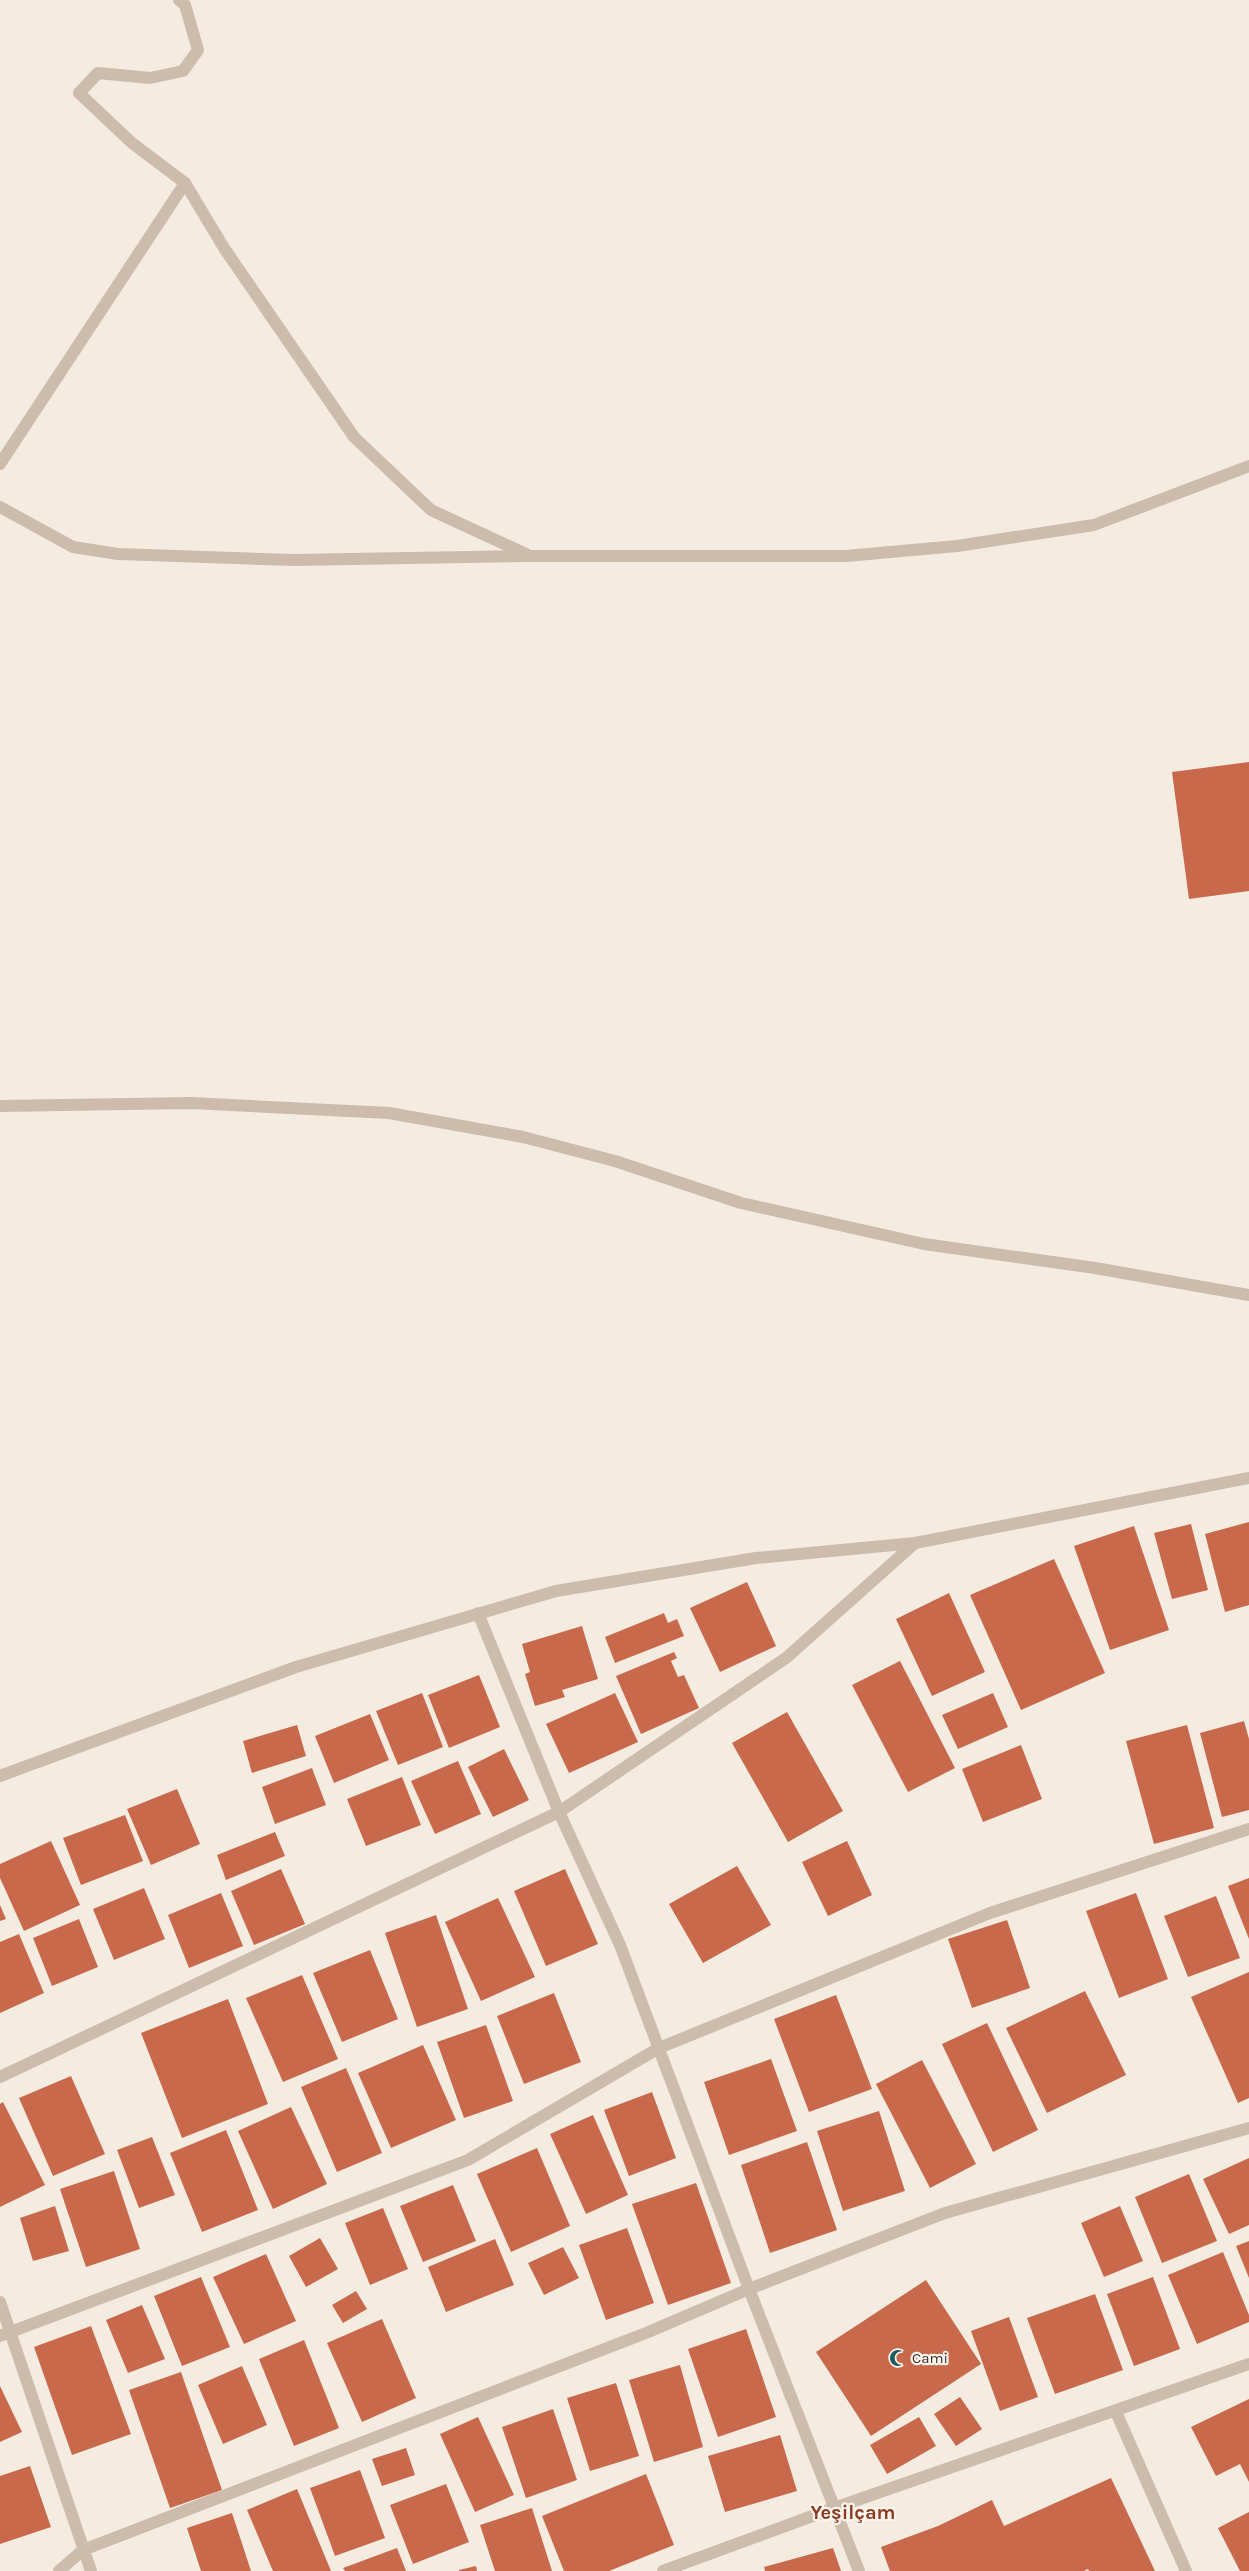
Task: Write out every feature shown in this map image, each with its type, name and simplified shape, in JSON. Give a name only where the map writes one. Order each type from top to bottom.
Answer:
[{"type":"street","points":[[179,0],[185,4],[198,50],[183,71],[150,78],[98,73],[79,93],[132,143],[185,183],[224,248],[354,437],[430,510],[530,556]]},
{"type":"street","points":[[0,464],[185,183]]},
{"type":"street","points":[[0,507],[73,547],[118,554],[294,560],[530,556],[846,556],[957,546],[1094,525],[1249,466]]},
{"type":"street","points":[[0,1106],[192,1103],[389,1113],[523,1137],[615,1161],[741,1203],[924,1244],[1095,1268],[1249,1295]]},
{"type":"street","points":[[0,1776],[296,1667],[556,1591],[756,1558],[915,1543],[1249,1478]]},
{"type":"street","points":[[0,2077],[559,1812],[786,1658],[915,1543]]},
{"type":"street","points":[[478,1613],[559,1812],[620,1945],[749,2289],[859,2571]]},
{"type":"street","points":[[6,2334],[468,2160],[659,2048],[990,1913],[1249,1829]]},
{"type":"street","points":[[59,2571],[82,2550],[646,2333],[749,2289],[945,2212],[1249,2128]]},
{"type":"street","points":[[0,2302],[6,2334],[91,2571]]},
{"type":"street","points":[[663,2571],[834,2508],[1116,2412],[1249,2364]]},
{"type":"street","points":[[1116,2412],[1186,2571]]},
{"type":"building","points":[[1249,762],[1249,891],[1189,899],[1172,772]]},
{"type":"building","points":[[1249,1522],[1249,1605],[1225,1612],[1205,1534]]},
{"type":"building","points":[[1191,1524],[1208,1590],[1172,1599],[1154,1533]]},
{"type":"building","points":[[1134,1526],[1169,1630],[1110,1650],[1074,1546]]},
{"type":"building","points":[[1054,1559],[1105,1673],[1021,1710],[970,1595]]},
{"type":"building","points":[[747,1582],[776,1646],[720,1672],[690,1608]]},
{"type":"building","points":[[949,1593],[985,1672],[932,1696],[896,1619]]},
{"type":"building","points":[[664,1613],[668,1623],[677,1619],[684,1636],[615,1663],[605,1637]]},
{"type":"building","points":[[582,1626],[598,1679],[562,1690],[565,1697],[535,1706],[525,1674],[530,1672],[522,1644]]},
{"type":"building","points":[[674,1652],[677,1658],[671,1661],[678,1677],[684,1675],[699,1708],[641,1734],[616,1676]]},
{"type":"building","points":[[900,1661],[955,1768],[908,1792],[852,1685]]},
{"type":"building","points":[[479,1675],[500,1727],[449,1748],[428,1695]]},
{"type":"building","points":[[422,1693],[443,1747],[398,1765],[376,1711]]},
{"type":"building","points":[[615,1693],[638,1742],[569,1773],[546,1724]]},
{"type":"building","points":[[993,1693],[1008,1727],[958,1749],[942,1715]]},
{"type":"building","points":[[787,1712],[843,1811],[788,1842],[732,1743]]},
{"type":"building","points":[[370,1714],[389,1760],[334,1783],[315,1736]]},
{"type":"building","points":[[1244,1721],[1249,1739],[1249,1810],[1222,1817],[1200,1733]]},
{"type":"building","points":[[297,1725],[306,1756],[252,1773],[243,1741]]},
{"type":"building","points":[[1187,1725],[1214,1828],[1154,1844],[1126,1741]]},
{"type":"building","points":[[1021,1745],[1042,1799],[983,1822],[962,1769]]},
{"type":"building","points":[[504,1749],[529,1800],[493,1817],[468,1767]]},
{"type":"building","points":[[458,1761],[481,1814],[435,1834],[411,1781]]},
{"type":"building","points":[[312,1768],[326,1805],[275,1824],[262,1787]]},
{"type":"building","points":[[402,1777],[421,1825],[366,1846],[347,1799]]},
{"type":"building","points":[[177,1789],[200,1844],[151,1865],[127,1809]]},
{"type":"building","points":[[125,1815],[143,1861],[81,1885],[63,1838]]},
{"type":"building","points":[[275,1832],[285,1856],[226,1880],[217,1855]]},
{"type":"building","points":[[51,1841],[80,1905],[24,1931],[0,1878],[0,1864]]},
{"type":"building","points":[[847,1841],[872,1895],[828,1916],[802,1862]]},
{"type":"building","points":[[737,1866],[771,1925],[703,1963],[669,1904]]},
{"type":"building","points":[[281,1869],[305,1924],[254,1945],[231,1891]]},
{"type":"building","points":[[565,1869],[598,1944],[546,1966],[514,1891]]},
{"type":"building","points":[[1249,1878],[1249,1939],[1228,1886]]},
{"type":"building","points":[[144,1888],[165,1939],[114,1960],[93,1909]]},
{"type":"building","points":[[221,1893],[243,1946],[189,1968],[168,1915]]},
{"type":"building","points":[[1136,1893],[1168,1979],[1119,1998],[1086,1911]]},
{"type":"building","points":[[1216,1896],[1240,1958],[1188,1977],[1164,1916]]},
{"type":"building","points":[[498,1898],[535,1977],[481,2001],[445,1922]]},
{"type":"building","points":[[0,1905],[6,1919],[0,1921]]},
{"type":"building","points":[[436,1915],[468,2009],[417,2027],[385,1933]]},
{"type":"building","points":[[79,1919],[98,1967],[52,1986],[33,1938]]},
{"type":"building","points":[[1007,1920],[1030,1988],[972,2008],[948,1939]]},
{"type":"building","points":[[19,1934],[44,1993],[0,2013],[0,1942]]},
{"type":"building","points":[[370,1950],[398,2019],[342,2042],[313,1973]]},
{"type":"building","points":[[1249,1972],[1249,2098],[1238,2103],[1191,1997]]},
{"type":"building","points":[[302,1975],[338,2059],[283,2082],[246,1998]]},
{"type":"building","points":[[1085,1991],[1126,2075],[1047,2113],[1006,2028]]},
{"type":"building","points":[[554,1993],[581,2062],[524,2084],[497,2016]]},
{"type":"building","points":[[836,1995],[872,2089],[809,2112],[774,2019]]},
{"type":"building","points":[[228,1999],[268,2104],[182,2138],[141,2033]]},
{"type":"building","points":[[987,2023],[1038,2130],[993,2152],[942,2044]]},
{"type":"building","points":[[486,2025],[513,2101],[464,2118],[437,2042]]},
{"type":"building","points":[[423,2045],[456,2120],[391,2148],[358,2073]]},
{"type":"building","points":[[771,2059],[797,2131],[729,2155],[704,2082]]},
{"type":"building","points":[[922,2060],[976,2164],[930,2188],[876,2084]]},
{"type":"building","points":[[346,2068],[382,2153],[337,2172],[301,2087]]},
{"type":"building","points":[[71,2076],[105,2154],[53,2176],[19,2098]]},
{"type":"building","points":[[652,2092],[676,2158],[629,2176],[604,2110]]},
{"type":"building","points":[[3,2102],[45,2185],[0,2207],[0,2104]]},
{"type":"building","points":[[291,2107],[327,2184],[273,2209],[238,2131]]},
{"type":"building","points":[[879,2111],[905,2191],[843,2211],[817,2131]]},
{"type":"building","points":[[593,2115],[628,2195],[586,2214],[550,2134]]},
{"type":"building","points":[[226,2130],[258,2210],[202,2232],[170,2153]]},
{"type":"building","points":[[152,2137],[175,2195],[139,2208],[117,2150]]},
{"type":"building","points":[[807,2142],[837,2230],[770,2253],[741,2165]]},
{"type":"building","points":[[537,2148],[570,2226],[511,2252],[477,2174]]},
{"type":"building","points":[[1249,2158],[1249,2225],[1229,2234],[1203,2179]]},
{"type":"building","points":[[114,2171],[140,2249],[86,2267],[60,2189]]},
{"type":"building","points":[[1189,2174],[1217,2241],[1162,2263],[1135,2197]]},
{"type":"building","points":[[696,2183],[731,2283],[668,2305],[632,2204]]},
{"type":"building","points":[[453,2185],[476,2241],[423,2262],[400,2206]]},
{"type":"building","points":[[55,2206],[69,2251],[33,2261],[20,2218]]},
{"type":"building","points":[[1120,2206],[1143,2261],[1104,2277],[1081,2223]]},
{"type":"building","points":[[383,2208],[408,2269],[370,2285],[345,2223]]},
{"type":"building","points":[[627,2228],[654,2303],[606,2320],[579,2245]]},
{"type":"building","points":[[320,2238],[338,2269],[306,2287],[289,2256]]},
{"type":"building","points":[[495,2239],[514,2285],[446,2312],[428,2267]]},
{"type":"building","points":[[1249,2241],[1249,2278],[1236,2246]]},
{"type":"building","points":[[563,2247],[579,2278],[544,2295],[528,2263]]},
{"type":"building","points":[[1223,2252],[1249,2315],[1249,2322],[1197,2344],[1168,2275]]},
{"type":"building","points":[[266,2254],[296,2321],[244,2344],[213,2277]]},
{"type":"building","points":[[201,2277],[230,2347],[182,2366],[154,2296]]},
{"type":"building","points":[[1153,2277],[1180,2349],[1134,2366],[1107,2294]]},
{"type":"building","name":"Cami","points":[[926,2280],[981,2364],[871,2436],[816,2352]]},
{"type":"building","points":[[356,2291],[367,2309],[343,2323],[332,2305]]},
{"type":"building","points":[[1095,2294],[1123,2370],[1055,2394],[1027,2318]]},
{"type":"building","points":[[142,2305],[165,2359],[128,2373],[106,2320]]},
{"type":"building","points":[[1009,2317],[1038,2397],[1000,2411],[971,2331]]},
{"type":"building","points":[[382,2319],[416,2398],[362,2422],[327,2343]]},
{"type":"building","points":[[91,2326],[131,2434],[72,2455],[34,2347]]},
{"type":"building","points":[[746,2329],[776,2417],[718,2437],[688,2349]]},
{"type":"building","points":[[304,2340],[339,2428],[294,2446],[259,2359]]},
{"type":"building","points":[[680,2365],[703,2447],[654,2462],[629,2380]]},
{"type":"building","points":[[242,2366],[267,2425],[223,2444],[198,2385]]},
{"type":"building","points":[[181,2372],[222,2490],[170,2508],[129,2390]]},
{"type":"building","points":[[616,2383],[639,2456],[590,2471],[567,2398]]},
{"type":"building","points":[[0,2386],[22,2432],[0,2442]]},
{"type":"building","points":[[960,2397],[982,2429],[956,2446],[934,2414]]},
{"type":"building","points":[[1249,2399],[1249,2482],[1240,2464],[1216,2476],[1191,2427]]},
{"type":"building","points":[[553,2409],[577,2480],[526,2498],[502,2427]]},
{"type":"building","points":[[478,2417],[514,2495],[475,2512],[440,2434]]},
{"type":"building","points":[[919,2417],[936,2446],[887,2474],[870,2445]]},
{"type":"building","points":[[780,2435],[797,2491],[725,2512],[708,2456]]},
{"type":"building","points":[[406,2448],[415,2475],[382,2486],[372,2459]]},
{"type":"building","points":[[30,2466],[51,2527],[0,2544],[0,2476]]},
{"type":"building","points":[[360,2470],[385,2538],[335,2556],[310,2488]]},
{"type":"building","points":[[646,2474],[674,2545],[609,2571],[564,2571],[542,2516]]},
{"type":"building","points":[[1111,2478],[1155,2571],[1089,2571],[1088,2569],[1084,2571],[890,2571],[881,2547],[938,2526],[992,2500],[1004,2526]]},
{"type":"building","points":[[446,2484],[469,2542],[413,2564],[390,2505]]},
{"type":"building","points":[[297,2489],[331,2571],[273,2571],[247,2510]]},
{"type":"building","points":[[532,2508],[552,2571],[495,2571],[480,2525]]},
{"type":"building","points":[[1249,2512],[1249,2571],[1240,2571],[1218,2528]]},
{"type":"building","points":[[232,2513],[251,2571],[201,2571],[187,2528]]},
{"type":"building","points":[[397,2548],[406,2571],[345,2571],[343,2568]]},
{"type":"building","points":[[833,2548],[841,2571],[765,2571],[764,2567]]},
{"type":"building","points":[[476,2566],[477,2571],[459,2571],[459,2570]]},
{"type":"place","name":"Cami","points":[[898,2358]]},
{"type":"district","name":"Yeşilçam","points":[[853,2512]]}]
